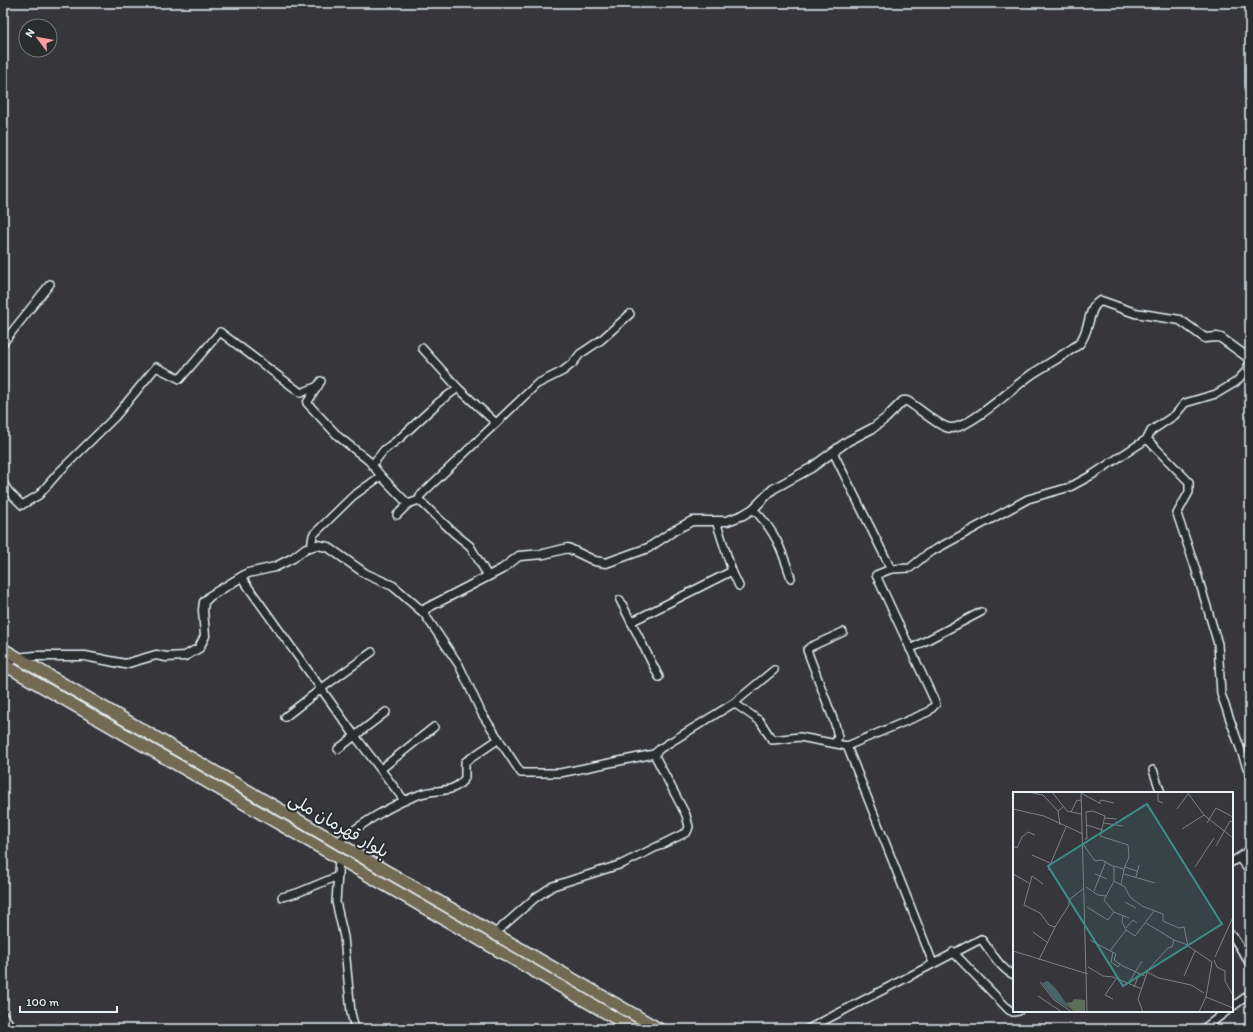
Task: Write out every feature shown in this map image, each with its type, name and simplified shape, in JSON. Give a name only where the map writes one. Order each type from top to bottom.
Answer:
[{"type":"highway","name":"بلوار قهرمان ملی","points":[[3,649],[659,1029]]},
{"type":"highway","name":"بلوار قهرمان ملی","points":[[3,664],[634,1029]]},
{"type":"street","points":[[3,343],[50,284]]},
{"type":"street","points":[[423,612],[427,608],[502,569],[519,556],[544,554],[568,548],[595,561],[606,563],[648,548],[675,530],[692,521],[727,521],[753,509],[773,489],[811,468],[848,441],[873,428],[886,418],[903,401],[907,401],[943,426],[951,428],[959,427],[973,420],[1032,374],[1079,344],[1085,338],[1092,308],[1101,301],[1135,313],[1180,320],[1205,338],[1222,338],[1250,360],[1246,371],[1236,382],[1216,394],[1185,403],[1175,415],[1151,431],[1147,439],[1092,475],[1070,487],[1028,499],[927,554],[910,568],[891,569],[876,575],[936,704],[928,712],[847,746],[800,737],[772,740],[760,721],[734,703]]},
{"type":"street","points":[[397,515],[408,504],[419,500],[420,496],[425,490],[537,384],[563,371],[573,363],[580,354],[601,340],[630,314]]},
{"type":"street","points":[[3,483],[9,492],[22,505],[39,495],[58,473],[115,417],[156,367],[180,379],[220,332],[301,393],[319,383],[307,403],[339,437],[372,465],[408,504]]},
{"type":"street","points":[[422,348],[458,388],[496,423]]},
{"type":"street","points":[[372,465],[384,450],[400,438],[439,402],[458,388]]},
{"type":"street","points":[[1147,439],[1189,482],[1189,492],[1176,514],[1195,567],[1218,644],[1221,694],[1250,776]]},
{"type":"street","points":[[833,452],[891,569]]},
{"type":"street","points":[[311,547],[313,535],[353,496],[381,476]]},
{"type":"street","points":[[419,500],[454,534],[470,546],[488,576]]},
{"type":"street","points":[[753,509],[767,523],[784,553],[791,578]]},
{"type":"street","points":[[716,521],[732,571],[739,586]]},
{"type":"street","points":[[3,664],[17,658],[85,656],[125,664],[156,655],[166,657],[185,656],[199,648],[205,636],[203,610],[204,602],[210,596],[248,573],[275,567],[316,545],[328,547],[366,574],[393,586],[423,612],[459,665],[482,714],[521,773],[560,773],[654,754],[661,748],[734,703],[774,670]]},
{"type":"street","points":[[631,622],[732,571]]},
{"type":"street","points":[[241,577],[404,800]]},
{"type":"street","points":[[620,600],[659,676]]},
{"type":"street","points":[[910,649],[981,612]]},
{"type":"street","points":[[835,743],[838,737],[835,724],[807,650],[810,647],[843,632]]},
{"type":"street","points":[[285,717],[372,652]]},
{"type":"street","points":[[338,749],[386,712]]},
{"type":"street","points":[[381,769],[434,727]]},
{"type":"street","points":[[336,842],[363,823],[404,800],[427,792],[454,789],[465,778],[465,762],[499,740]]},
{"type":"street","points":[[847,746],[933,963]]},
{"type":"street","points":[[494,934],[536,898],[553,886],[622,864],[687,832],[689,827],[686,815],[654,754]]},
{"type":"street","points":[[1153,770],[1161,792]]},
{"type":"street","points":[[1233,861],[1250,850]]},
{"type":"street","points":[[1239,858],[1250,872]]},
{"type":"street","points":[[339,859],[336,902],[344,937],[351,1013],[355,1029]]},
{"type":"street","points":[[282,897],[297,893],[338,876]]},
{"type":"street","points":[[1233,937],[1250,964]]},
{"type":"street","points":[[808,1029],[953,952],[981,939],[999,962],[1010,974],[1013,975]]},
{"type":"street","points":[[953,952],[1008,1010],[1013,1012]]},
{"type":"street","points":[[1233,1006],[1250,994]]},
{"type":"street","points":[[1203,1029],[1226,1012]]},
{"type":"street","points":[[3,1015],[13,1029]]}]
